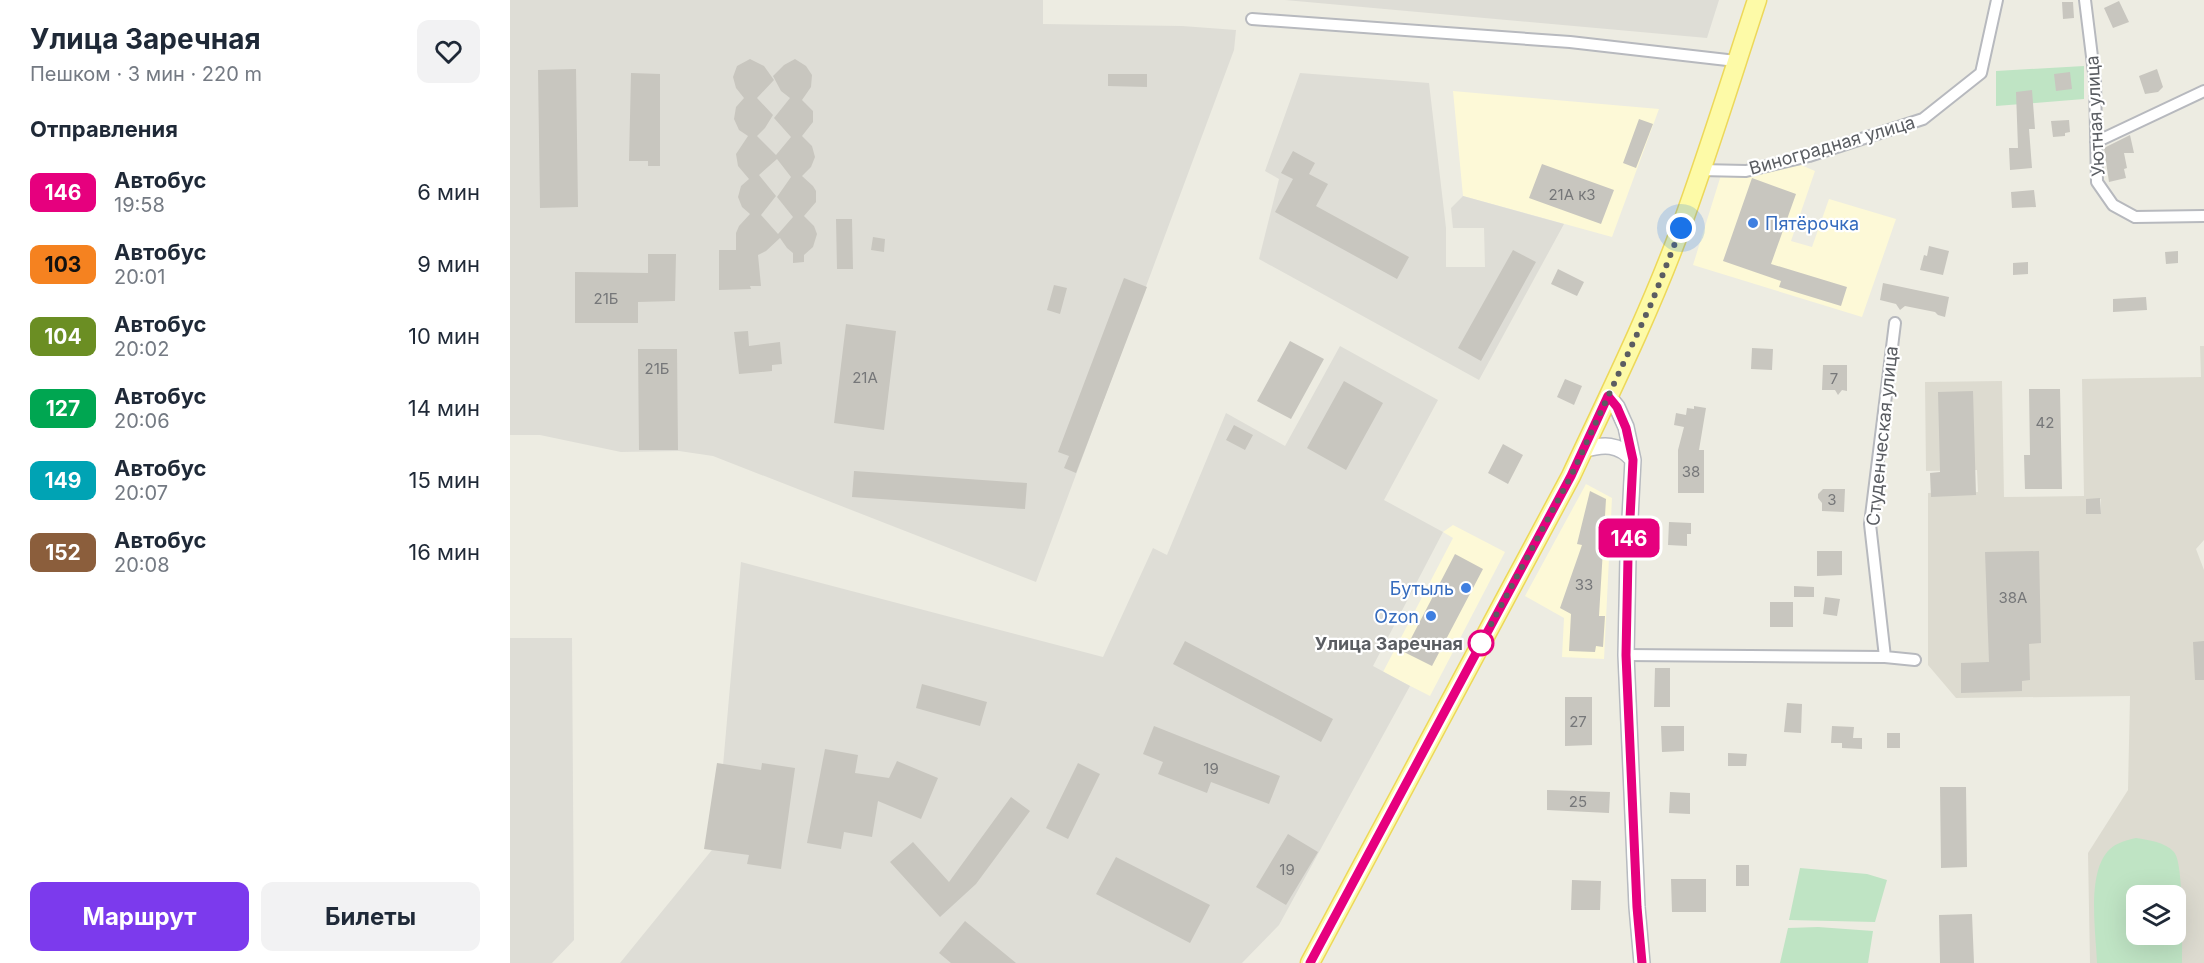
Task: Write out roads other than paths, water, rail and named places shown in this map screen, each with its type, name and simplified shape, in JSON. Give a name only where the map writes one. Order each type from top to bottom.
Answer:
[{"type":"main road","points":[[1310,963],[1583,450],[1652,302],[1681,228],[1757,0]]},
{"type":"main road","points":[[1608,396],[1617,407],[1626,428],[1633,460],[1626,655],[1637,907],[1642,963]]},
{"type":"main road","points":[[1583,450],[1598,445],[1608,445],[1626,452],[1633,460]]},
{"type":"street","name":"Виноградная улица","points":[[1700,170],[1746,171],[1809,156],[1923,119],[1981,73],[1997,0]]},
{"type":"street","name":"Уютная улица","points":[[2085,0],[2095,81],[2097,182],[2113,205],[2135,217],[2204,216]]},
{"type":"street","points":[[1252,19],[1570,42],[1736,61]]},
{"type":"street","points":[[2096,142],[2204,91]]},
{"type":"street","name":"Студенческая улица","points":[[1885,657],[1870,524],[1895,322]]},
{"type":"street","points":[[1626,655],[1885,657],[1915,660]]},
{"type":"place","name":"Пятёрочка","points":[[1753,223]]},
{"type":"place","name":"Бутыль","points":[[1466,588]]},
{"type":"place","name":"Ozon","points":[[1431,616]]},
{"type":"place","name":"Улица Заречная","points":[[1481,643]]}]
